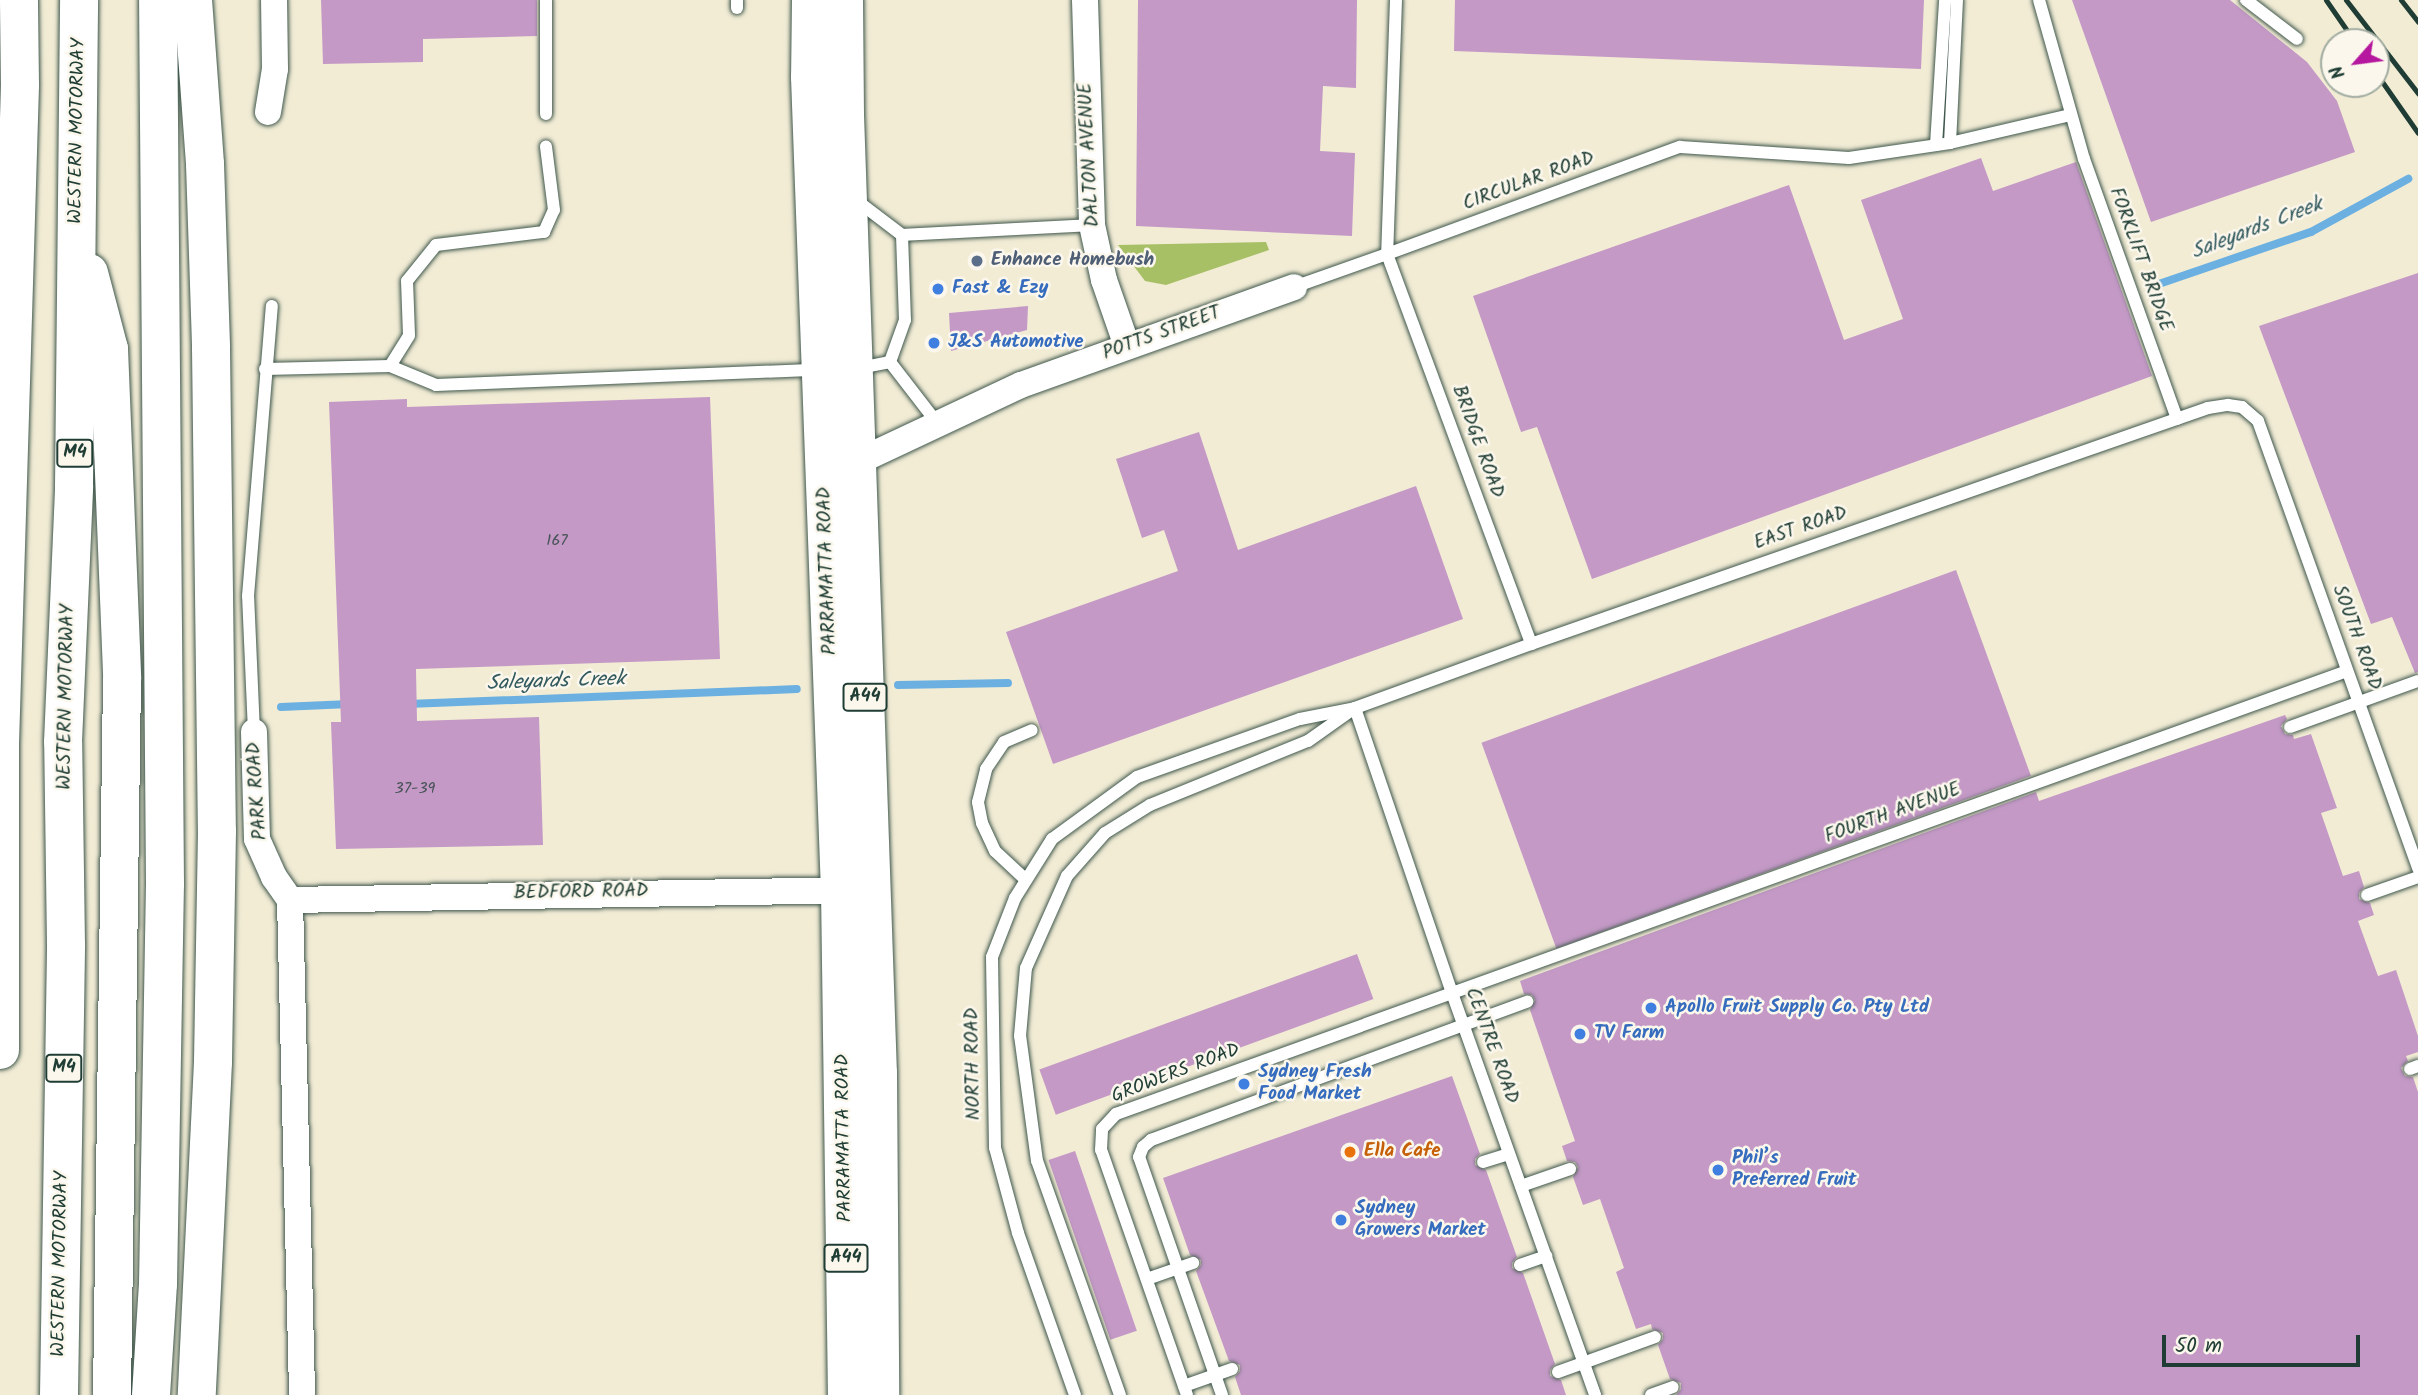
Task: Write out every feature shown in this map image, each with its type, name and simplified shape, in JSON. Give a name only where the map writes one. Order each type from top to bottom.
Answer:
[{"type":"highway","points":[[0,1050],[2,616],[20,85],[19,0]]},
{"type":"highway","name":"WESTERN MOTORWAY","points":[[59,1395],[66,945],[64,741],[74,486],[79,0]]},
{"type":"highway","points":[[151,1395],[158,1284],[161,1153],[164,737],[158,0]]},
{"type":"highway","points":[[192,0],[205,164],[211,348],[217,831],[213,1062],[197,1395]]},
{"type":"highway","name":"PARRAMATTA ROAD","points":[[811,0],[810,76],[837,370],[856,890],[847,1395]]},
{"type":"highway","name":"PARRAMATTA ROAD","points":[[837,370],[848,194],[844,0]]},
{"type":"highway","points":[[76,224],[109,349],[122,679],[112,1395]]},
{"type":"highway","name":"PARRAMATTA ROAD","points":[[856,890],[877,1073],[880,1395]]},
{"type":"street","points":[[268,112],[275,69],[274,0]]},
{"type":"street","name":"DALTON AVENUE","points":[[1085,0],[1092,225],[1104,280],[1127,346]]},
{"type":"street","name":"POTTS STREET","points":[[840,463],[938,424],[1021,385],[1294,287]]},
{"type":"street","name":"PARK ROAD","points":[[254,732],[257,839],[274,877],[290,900]]},
{"type":"street","name":"BEDFORD ROAD","points":[[290,900],[856,890]]},
{"type":"street","points":[[290,900],[302,1395]]},
{"type":"lane","points":[[545,0],[547,114]]},
{"type":"lane","points":[[1387,254],[1396,0]]},
{"type":"lane","points":[[1936,145],[1945,0]]},
{"type":"lane","points":[[1957,0],[1950,143],[2070,116]]},
{"type":"lane","name":"FORKLIFT BRIDGE","points":[[2039,0],[2084,159],[2177,419]]},
{"type":"lane","points":[[2246,0],[2297,39]]},
{"type":"lane","name":"CIRCULAR ROAD","points":[[1387,254],[1679,147],[1849,158],[1950,143]]},
{"type":"lane","points":[[390,366],[408,335],[407,281],[436,245],[544,232],[554,210],[547,147]]},
{"type":"lane","points":[[848,194],[902,235],[1092,225]]},
{"type":"lane","points":[[890,362],[905,320],[902,235]]},
{"type":"lane","name":"POTTS STREET","points":[[1294,287],[1387,254]]},
{"type":"lane","name":"BRIDGE ROAD","points":[[1387,254],[1531,644]]},
{"type":"lane","name":"PARK ROAD","points":[[254,732],[248,596],[272,306]]},
{"type":"lane","points":[[265,369],[390,366],[436,385],[837,370],[890,362]]},
{"type":"lane","points":[[890,362],[938,424]]},
{"type":"lane","name":"EAST ROAD","points":[[1355,708],[2177,419],[2228,405],[2242,407],[2258,421]]},
{"type":"lane","name":"SOUTH ROAD","points":[[2258,421],[2418,869]]},
{"type":"lane","name":"FOURTH AVENUE","points":[[1452,993],[2347,671]]},
{"type":"lane","points":[[2290,727],[2418,681]]},
{"type":"lane","points":[[1120,1395],[1037,1161],[1020,1035],[1026,968],[1067,876],[1105,833],[1150,805],[1308,741],[1355,708]]},
{"type":"lane","name":"NORTH ROAD","points":[[1075,1395],[1018,1233],[995,1148],[992,957],[1015,898],[1052,839],[1137,777],[1300,719],[1355,708]]},
{"type":"lane","name":"CENTRE ROAD","points":[[1355,708],[1452,993],[1595,1395]]},
{"type":"lane","points":[[1026,880],[995,851],[978,802],[986,769],[1004,742],[1032,730]]},
{"type":"lane","points":[[2367,895],[2418,877]]},
{"type":"lane","name":"GROWERS ROAD","points":[[1186,1391],[1101,1150],[1102,1129],[1116,1114],[1452,993]]},
{"type":"lane","points":[[1222,1395],[1139,1157],[1151,1139],[1527,1002]]},
{"type":"lane","points":[[1483,1162],[1509,1153]]},
{"type":"lane","points":[[1521,1186],[1570,1169]]},
{"type":"lane","points":[[1520,1265],[1546,1256]]},
{"type":"lane","points":[[1147,1279],[1193,1263]]},
{"type":"lane","points":[[1558,1372],[1655,1337]]},
{"type":"lane","points":[[1186,1391],[1232,1369]]},
{"type":"lane","points":[[1651,1395],[1673,1387]]},
{"type":"green space","points":[[1266,242],[1269,250],[1166,285],[1145,281],[1118,245]]},
{"type":"building","points":[[321,0],[537,0],[537,36],[423,39],[423,62],[323,64]]},
{"type":"building","points":[[1138,0],[1357,0],[1356,88],[1323,86],[1320,151],[1355,153],[1352,236],[1136,226]]},
{"type":"building","points":[[1455,0],[1924,0],[1921,69],[1454,51]]},
{"type":"building","points":[[2072,0],[2230,0],[2307,62],[2320,79],[2320,98],[2335,98],[2337,101],[2355,152],[2151,222]]},
{"type":"building","points":[[1981,158],[1993,191],[2076,162],[2152,376],[1592,579],[1537,427],[1521,432],[1473,296],[1789,185],[1844,340],[1903,319],[1861,200]]},
{"type":"building","points":[[2418,273],[2418,672],[2415,673],[2392,617],[2371,624],[2259,326]]},
{"type":"building","points":[[1028,306],[1027,330],[951,351],[949,313]]},
{"type":"building","points":[[710,397],[720,659],[416,669],[417,721],[539,717],[543,845],[336,849],[331,722],[341,722],[329,402],[407,399],[407,407]]},
{"type":"building","points":[[1199,432],[1238,550],[1416,486],[1463,619],[1053,764],[1006,632],[1178,571],[1164,530],[1142,538],[1116,459]]},
{"type":"building","points":[[1956,570],[2031,776],[1556,949],[1481,743]]},
{"type":"building","points":[[2285,715],[2287,719],[2281,726],[2285,734],[2293,735],[2294,739],[2311,734],[2337,808],[2321,813],[2343,876],[2359,871],[2364,887],[2359,893],[2359,899],[2370,903],[2374,915],[2358,921],[2378,976],[2396,970],[2418,1036],[2418,1052],[2406,1056],[2408,1061],[2401,1068],[2405,1076],[2413,1077],[2418,1092],[2418,1395],[1676,1395],[1681,1389],[1681,1383],[1670,1379],[1658,1345],[1663,1339],[1663,1333],[1652,1329],[1651,1324],[1636,1329],[1616,1272],[1624,1268],[1600,1199],[1583,1205],[1573,1177],[1578,1167],[1575,1162],[1567,1161],[1562,1146],[1575,1141],[1530,1010],[1535,1000],[1532,995],[1524,994],[1520,981],[2036,792],[2039,801]]},
{"type":"building","points":[[1357,954],[1373,999],[1056,1115],[1039,1070]]},
{"type":"building","name":"Sydney Growers Market","points":[[1452,1076],[1480,1154],[1475,1159],[1475,1165],[1486,1170],[1517,1257],[1512,1268],[1523,1273],[1555,1364],[1550,1370],[1550,1376],[1561,1380],[1566,1395],[1241,1395],[1235,1377],[1240,1371],[1240,1365],[1229,1361],[1196,1271],[1201,1260],[1190,1255],[1163,1178]]},
{"type":"building","points":[[1075,1151],[1137,1331],[1110,1340],[1049,1160]]},
{"type":"waterway","name":"Saleyards Creek","points":[[2153,286],[2311,232],[2408,179]]},
{"type":"waterway","name":"Saleyards Creek","points":[[898,685],[1008,683]]},
{"type":"waterway","name":"Saleyards Creek","points":[[408,704],[797,689]]},
{"type":"waterway","name":"Saleyards Creek","points":[[281,707],[350,704]]},
{"type":"railway","points":[[2326,0],[2345,28]]},
{"type":"railway","points":[[2346,0],[2418,93]]},
{"type":"railway","points":[[2401,0],[2418,22]]},
{"type":"railway","points":[[2390,93],[2418,133]]},
{"type":"place","name":"Enhance Homebush","points":[[977,261]]},
{"type":"place","name":"Fast & Ezy","points":[[938,289]]},
{"type":"place","name":"J&S Automotive","points":[[934,343]]},
{"type":"place","name":"Apollo Fruit Supply Co. Pty Ltd","points":[[1651,1008]]},
{"type":"place","name":"TV Farm","points":[[1580,1034]]},
{"type":"place","name":"Sydney Fresh Food Market","points":[[1244,1084]]},
{"type":"place","name":"Ella Cafe","points":[[1350,1152]]},
{"type":"place","name":"Phil’s Preferred Fruit","points":[[1718,1170]]},
{"type":"place","name":"Sydney Growers Market","points":[[1341,1220]]}]
